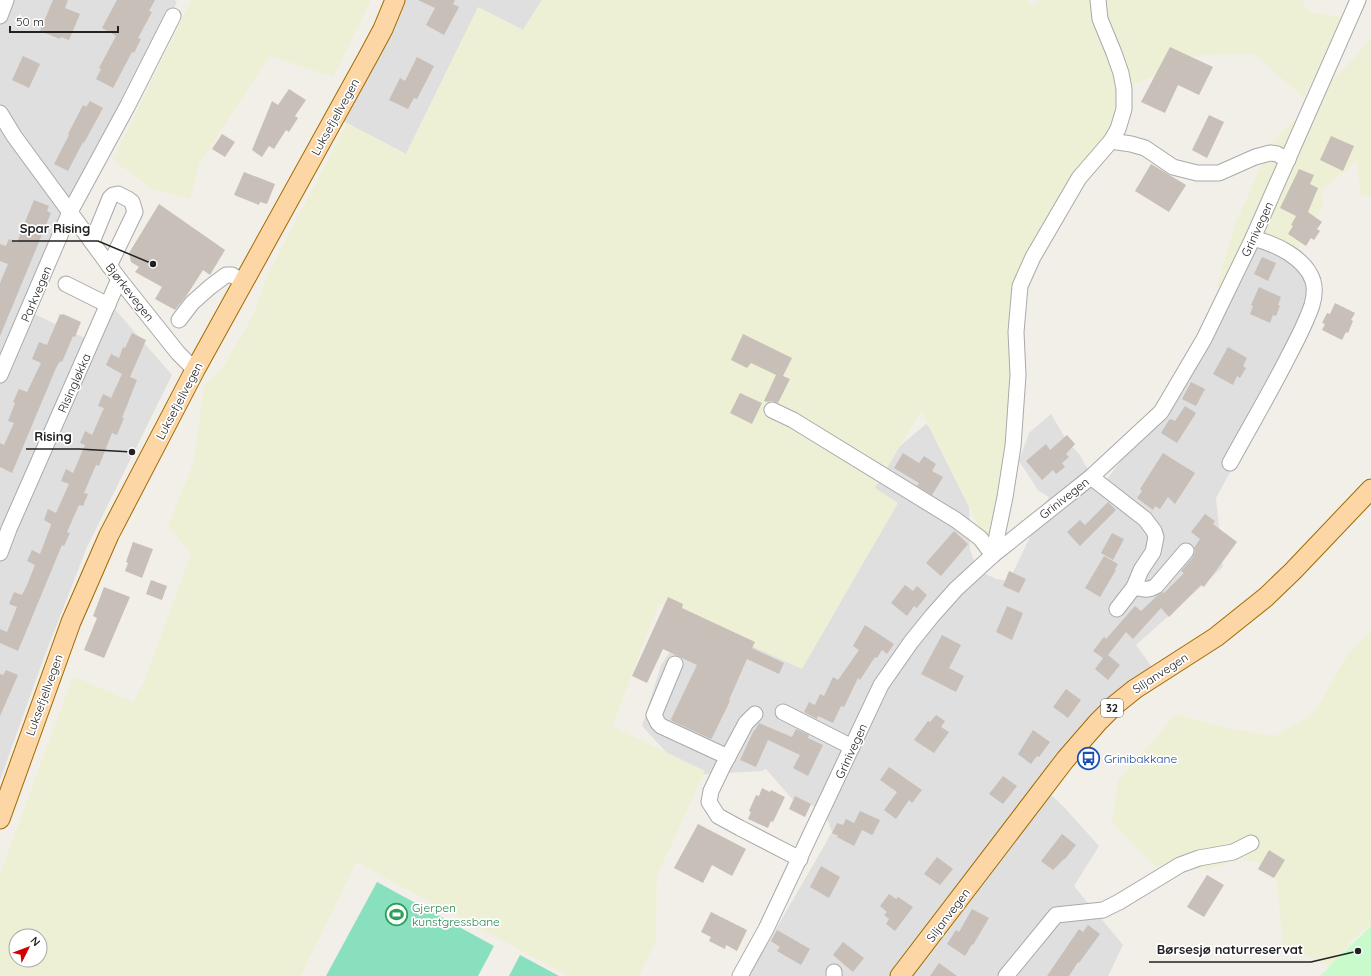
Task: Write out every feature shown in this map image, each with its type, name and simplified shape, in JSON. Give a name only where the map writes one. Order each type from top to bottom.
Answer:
[{"type":"main road","name":"Luksefjellvegen","points":[[0,819],[71,622],[109,534],[195,370],[383,29],[395,0]]},
{"type":"main road","name":"Siljanvegen","points":[[900,976],[1065,760],[1109,711],[1135,689],[1216,637],[1254,607],[1293,572],[1371,489]]},
{"type":"street","points":[[0,16],[6,0]]},
{"type":"street","points":[[993,555],[1013,446],[1018,375],[1016,332],[1020,286],[1033,257],[1079,178],[1111,141],[1118,129],[1124,109],[1124,89],[1121,73],[1100,19],[1098,0]]},
{"type":"street","name":"Grinivegen","points":[[740,976],[766,929],[800,859],[881,685],[911,642],[956,589],[993,555],[1091,477],[1161,412],[1204,339],[1253,238],[1358,0]]},
{"type":"street","name":"Parkvegen","points":[[0,375],[70,212],[128,105],[173,16]]},
{"type":"street","name":"Bjørkevegen","points":[[0,113],[14,136],[109,266],[178,353],[195,370]]},
{"type":"street","points":[[1111,141],[1145,148],[1173,167],[1197,173],[1219,173],[1270,153],[1277,154],[1288,160]]},
{"type":"street","points":[[92,242],[110,198],[113,195],[118,194],[132,202],[135,212],[109,266]]},
{"type":"street","points":[[1230,463],[1268,397],[1302,331],[1314,297],[1313,282],[1310,273],[1300,262],[1274,245],[1253,238]]},
{"type":"street","points":[[179,320],[192,303],[226,275],[232,275],[243,282]]},
{"type":"street","name":"Risingløkka","points":[[0,553],[9,529],[119,279]]},
{"type":"street","points":[[66,284],[108,305]]},
{"type":"street","points":[[772,410],[793,420],[956,520],[980,538],[993,555]]},
{"type":"street","points":[[1091,477],[1145,519],[1154,531],[1156,537],[1153,552],[1141,570],[1134,587],[1117,609]]},
{"type":"street","points":[[1134,587],[1144,590],[1151,590],[1186,551]]},
{"type":"street","points":[[675,664],[654,715],[655,719],[661,726],[728,757]]},
{"type":"street","points":[[782,712],[852,747]]},
{"type":"street","points":[[755,714],[746,723],[728,757],[711,791],[709,802],[718,816],[800,859]]},
{"type":"street","points":[[1006,976],[1056,915],[1103,910],[1180,865],[1199,858],[1233,852],[1251,843]]},
{"type":"shaded area","points":[[0,0],[174,0],[177,2],[70,212],[28,311],[91,341],[112,306],[172,375],[87,547],[43,660],[0,780]]},
{"type":"shaded area","points":[[395,0],[542,0],[523,30],[478,8],[406,154],[335,117]]},
{"type":"shaded area","points":[[1253,238],[1315,268],[1305,335],[1216,498],[1223,567],[1136,645],[1154,670],[1043,777],[1050,794],[1064,807],[1099,846],[1074,886],[1123,945],[1108,976],[749,976],[832,832],[827,819],[819,809],[807,803],[793,800],[766,769],[762,771],[692,775],[682,769],[642,726],[661,665],[686,628],[926,424],[968,463],[970,550],[975,563],[984,573],[996,579],[1009,581],[1049,497],[1038,490],[1019,461],[1029,433],[1051,414],[1067,441],[1080,455],[1085,465],[1094,475],[1106,481],[1152,417]]},
{"type":"green space","points":[[191,0],[370,0],[370,2],[333,77],[270,56],[199,164],[190,199],[152,189],[113,160]]},
{"type":"green space","points":[[542,0],[1027,0],[1033,7],[1039,0],[1302,0],[1309,12],[1342,17],[1304,98],[1254,54],[1200,55],[1124,89],[1118,129],[1020,286],[1015,420],[993,555],[921,411],[875,488],[898,503],[802,669],[659,604],[612,726],[705,771],[657,876],[656,941],[639,976],[568,976],[356,862],[301,976],[0,976],[0,874],[73,676],[133,702],[143,684],[191,554],[168,526],[194,461],[204,385],[223,367],[253,315],[268,274],[347,123],[406,154],[478,7],[523,30]]},
{"type":"green space","points":[[1371,37],[1371,197],[1360,195],[1357,160],[1321,191],[1324,204],[1293,258],[1253,238],[1222,292],[1217,286],[1235,224],[1271,144],[1366,45]]},
{"type":"green space","points":[[1371,632],[1371,924],[1351,941],[1333,967],[1283,946],[1275,866],[1240,859],[1206,870],[1153,865],[1112,822],[1118,780],[1176,714],[1225,728],[1276,736],[1314,713],[1348,654]]},
{"type":"green space","name":"Gjerpen kunstgressbane","points":[[377,882],[494,946],[478,976],[326,976]]},
{"type":"green space","points":[[1371,926],[1371,976],[1320,976]]},
{"type":"green space","points":[[520,955],[559,976],[509,976]]},
{"type":"building","points":[[53,0],[68,0],[65,8],[80,14],[69,40],[61,37],[60,39],[40,31]]},
{"type":"building","points":[[117,0],[155,0],[149,11],[152,12],[138,38],[141,39],[134,53],[132,52],[113,88],[96,79],[101,69],[99,68],[116,36],[102,28]]},
{"type":"building","points":[[418,0],[455,0],[453,4],[459,7],[444,35],[426,25],[435,8]]},
{"type":"building","points":[[1170,47],[1213,67],[1199,95],[1178,85],[1165,113],[1141,102]]},
{"type":"building","points":[[23,56],[40,64],[29,88],[12,80]]},
{"type":"building","points":[[417,57],[434,66],[417,99],[414,98],[408,109],[389,100],[400,78],[405,81]]},
{"type":"building","points":[[289,89],[306,100],[295,116],[298,118],[289,132],[286,130],[274,149],[269,146],[262,157],[252,150],[272,101],[278,105]]},
{"type":"building","points":[[90,101],[103,108],[68,171],[54,164],[83,105],[86,107]]},
{"type":"building","points":[[1209,115],[1224,122],[1207,158],[1192,150]]},
{"type":"building","points":[[222,134],[235,142],[225,157],[212,149]]},
{"type":"building","points":[[1331,136],[1354,146],[1343,171],[1320,160]]},
{"type":"building","points":[[1151,164],[1186,185],[1169,212],[1135,191]]},
{"type":"building","points":[[1299,169],[1314,175],[1310,184],[1318,188],[1308,212],[1322,222],[1317,229],[1320,231],[1314,240],[1311,238],[1306,246],[1288,234],[1293,226],[1291,225],[1296,216],[1280,208]]},
{"type":"building","points":[[244,172],[275,184],[267,204],[260,202],[259,205],[234,195]]},
{"type":"building","points":[[34,200],[49,206],[47,211],[51,213],[0,336],[0,283],[8,264],[0,261],[0,244],[6,246],[9,239],[17,242]]},
{"type":"building","points":[[159,204],[225,250],[210,275],[203,270],[187,295],[175,310],[155,299],[162,287],[135,272],[139,267],[131,262],[129,253]]},
{"type":"building","points":[[1262,257],[1276,263],[1268,281],[1254,274]]},
{"type":"building","points":[[1259,287],[1281,297],[1278,305],[1280,306],[1276,316],[1273,315],[1270,323],[1250,314],[1253,306],[1251,305]]},
{"type":"building","points":[[1335,303],[1355,313],[1351,320],[1353,321],[1348,333],[1346,332],[1342,340],[1322,330],[1325,324],[1322,323],[1327,313],[1330,314]]},
{"type":"building","points":[[60,314],[81,322],[75,337],[73,336],[62,362],[60,361],[56,368],[12,473],[0,467],[0,443],[4,445],[14,423],[8,421],[15,403],[13,402],[19,389],[27,392],[41,363],[32,359],[39,342],[47,345]]},
{"type":"building","points":[[132,333],[146,340],[130,377],[137,380],[122,418],[124,418],[117,435],[112,433],[99,466],[96,465],[84,493],[88,494],[83,506],[79,505],[67,532],[70,533],[64,546],[62,545],[18,651],[0,643],[0,629],[7,632],[17,607],[9,604],[14,592],[22,595],[27,585],[35,565],[27,561],[32,550],[40,554],[51,525],[44,520],[48,509],[56,513],[69,484],[61,481],[66,469],[73,473],[85,445],[80,443],[85,431],[92,435],[104,408],[98,406],[103,394],[111,398],[122,374],[106,365],[111,354],[119,358],[123,347],[125,348]]},
{"type":"building","points":[[743,334],[792,358],[783,376],[790,379],[778,403],[764,401],[776,375],[751,363],[747,368],[731,360]]},
{"type":"building","points":[[1228,347],[1247,358],[1243,366],[1246,368],[1240,378],[1237,376],[1233,385],[1213,374]]},
{"type":"building","points":[[1191,382],[1205,389],[1196,406],[1182,399]]},
{"type":"building","points":[[740,393],[762,403],[752,424],[730,413]]},
{"type":"building","points":[[1185,406],[1196,413],[1177,443],[1161,433],[1169,420],[1171,419],[1175,421]]},
{"type":"building","points":[[1067,435],[1075,444],[1066,454],[1069,457],[1062,463],[1065,467],[1056,474],[1053,470],[1042,480],[1026,461],[1046,444],[1050,450]]},
{"type":"building","points":[[903,453],[919,463],[924,456],[936,464],[932,471],[943,477],[932,495],[917,486],[919,483],[894,468]]},
{"type":"building","points":[[1163,453],[1195,473],[1175,504],[1168,497],[1160,509],[1155,506],[1153,510],[1137,498],[1142,491],[1140,489]]},
{"type":"building","points":[[1108,502],[1116,510],[1080,546],[1067,532],[1080,520],[1085,525]]},
{"type":"building","points":[[1205,514],[1215,521],[1213,524],[1237,542],[1204,587],[1201,585],[1169,617],[1161,608],[1133,639],[1126,632],[1108,655],[1120,665],[1108,680],[1095,669],[1103,658],[1093,651],[1104,637],[1106,639],[1135,606],[1141,611],[1157,596],[1163,592],[1164,593],[1184,573],[1181,571],[1193,557],[1195,552],[1194,548],[1200,539],[1191,532]]},
{"type":"building","points":[[954,531],[968,544],[941,576],[926,563]]},
{"type":"building","points":[[1112,533],[1124,539],[1113,560],[1101,553]]},
{"type":"building","points":[[133,542],[153,549],[142,578],[125,571],[128,563],[126,562]]},
{"type":"building","points":[[1104,556],[1118,564],[1100,597],[1085,588]]},
{"type":"building","points":[[1009,571],[1026,579],[1019,593],[1003,586]]},
{"type":"building","points":[[151,580],[167,586],[162,600],[146,594]]},
{"type":"building","points":[[905,585],[913,591],[917,586],[927,595],[917,608],[914,606],[907,616],[891,603]]},
{"type":"building","points":[[104,587],[130,597],[104,658],[84,650],[97,618],[93,616]]},
{"type":"building","points":[[668,597],[683,604],[682,608],[755,642],[752,648],[784,663],[779,674],[747,659],[729,700],[730,701],[711,739],[672,721],[671,719],[697,665],[663,649],[647,683],[632,676]]},
{"type":"building","points":[[1007,606],[1023,613],[1012,640],[996,632]]},
{"type":"building","points":[[865,625],[894,644],[887,654],[882,650],[877,658],[875,657],[860,680],[858,678],[844,707],[841,706],[833,723],[818,716],[817,719],[804,712],[809,702],[815,705],[820,694],[824,696],[833,677],[838,680],[859,650],[853,646]]},
{"type":"building","points":[[942,635],[961,645],[949,668],[964,676],[956,692],[921,674]]},
{"type":"building","points":[[6,670],[18,675],[0,716],[0,674],[3,675]]},
{"type":"building","points":[[1066,689],[1081,700],[1068,718],[1053,707]]},
{"type":"building","points":[[936,715],[945,721],[941,727],[949,732],[934,753],[914,740],[928,721],[930,722]]},
{"type":"building","points":[[759,723],[792,737],[796,729],[809,735],[808,738],[823,745],[808,776],[793,768],[800,755],[768,740],[756,767],[740,760],[754,730]]},
{"type":"building","points":[[1033,730],[1050,742],[1039,757],[1037,756],[1031,764],[1018,754]]},
{"type":"building","points":[[889,767],[922,790],[912,803],[909,800],[896,819],[884,810],[897,792],[880,780]]},
{"type":"building","points":[[1003,776],[1017,786],[1003,804],[989,794]]},
{"type":"building","points":[[762,788],[770,792],[771,790],[785,797],[773,822],[771,821],[768,828],[748,819],[751,812],[749,811],[756,795],[759,796]]},
{"type":"building","points":[[795,796],[811,804],[805,817],[789,809]]},
{"type":"building","points":[[860,811],[880,820],[872,835],[862,830],[854,846],[832,833],[837,823],[843,825],[846,819],[854,823]]},
{"type":"building","points":[[698,824],[746,849],[732,876],[712,865],[703,883],[674,868]]},
{"type":"building","points":[[1062,834],[1076,845],[1065,859],[1053,870],[1041,861]]},
{"type":"building","points":[[1269,850],[1285,860],[1274,878],[1258,869]]},
{"type":"building","points":[[937,857],[953,869],[940,885],[924,874]]},
{"type":"building","points":[[821,866],[840,877],[829,898],[810,887]]},
{"type":"building","points":[[1207,875],[1224,885],[1204,917],[1187,907]]},
{"type":"building","points":[[889,894],[896,899],[898,897],[913,907],[895,931],[886,924],[889,919],[884,915],[887,912],[880,906]]},
{"type":"building","points":[[972,909],[989,918],[965,956],[947,944],[956,930],[959,932]]},
{"type":"building","points":[[711,912],[747,930],[737,951],[726,945],[725,949],[709,941],[711,937],[701,932]]},
{"type":"building","points":[[1088,925],[1100,934],[1069,976],[1047,976],[1079,929],[1083,932]]},
{"type":"building","points":[[777,930],[810,949],[801,965],[777,951],[780,947],[771,941]]},
{"type":"building","points":[[843,942],[864,958],[853,972],[833,955]]},
{"type":"building","points":[[939,963],[957,976],[930,976]]},
{"type":"place","name":"Spar Rising","points":[[153,264]]},
{"type":"place","name":"Rising","points":[[132,452]]},
{"type":"place","name":"Grinibakkane","points":[[1089,758]]},
{"type":"place","name":"Gjerpen kunstgressbane","points":[[397,914]]},
{"type":"place","name":"Børsesjø naturreservat","points":[[1358,951]]}]
